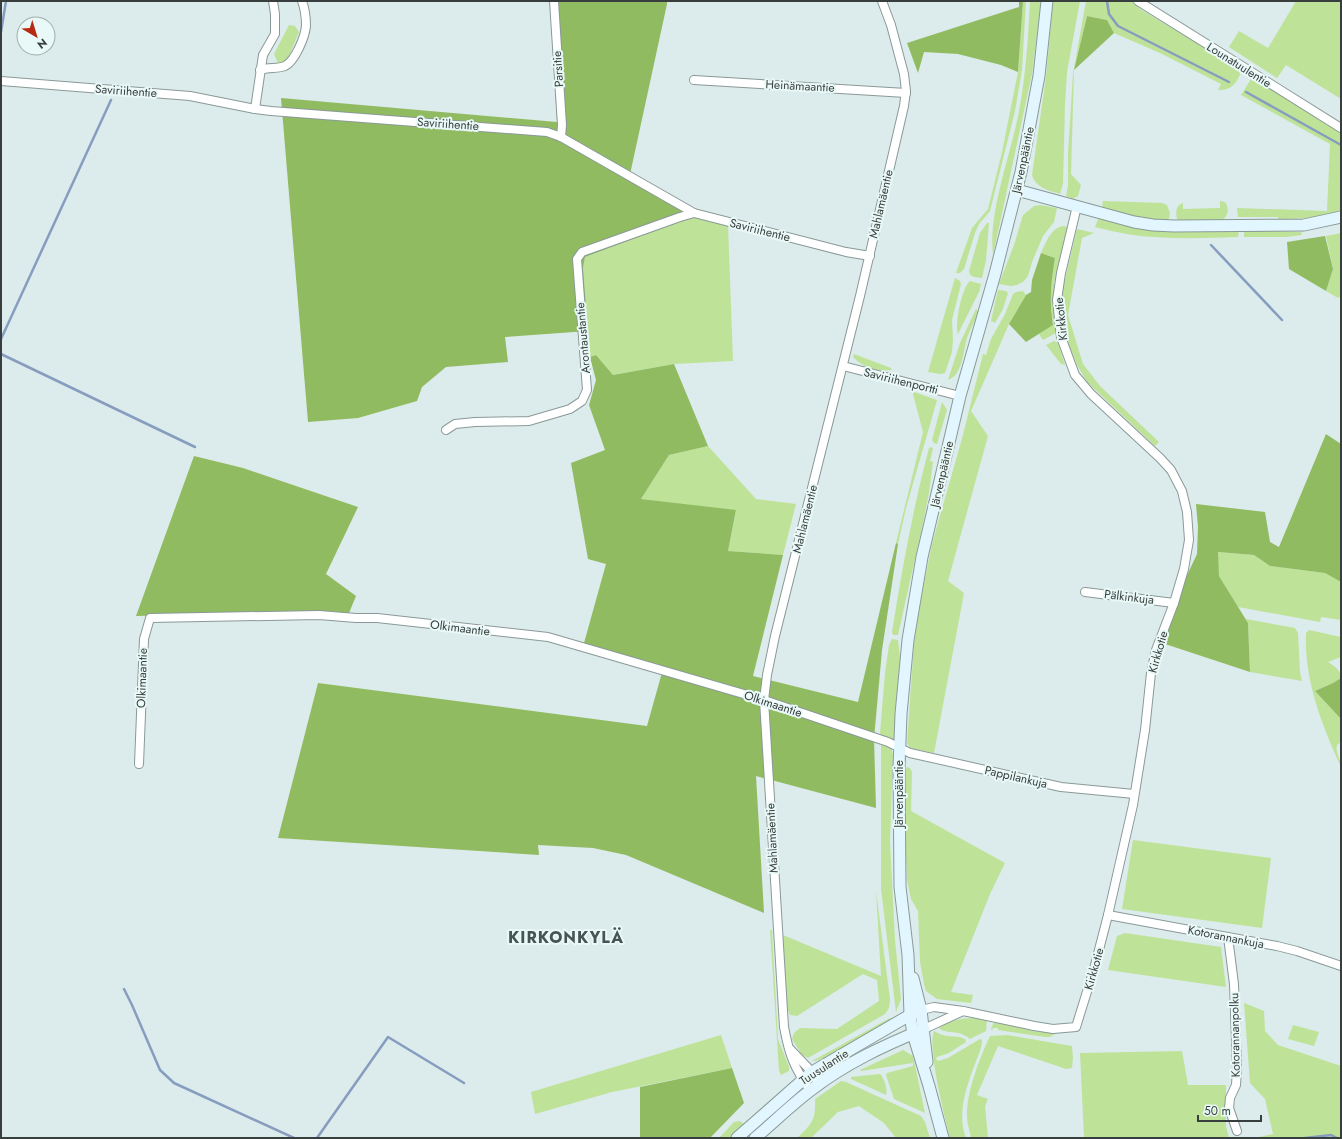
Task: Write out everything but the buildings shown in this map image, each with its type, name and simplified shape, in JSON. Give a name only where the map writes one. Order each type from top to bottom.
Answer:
[{"type":"main road","name":"Järvenpääntie","points":[[943,1138],[913,1034],[910,1015],[908,955],[900,887],[899,774],[901,714],[908,640],[922,557],[960,396],[1017,190],[1039,76],[1047,1]]},
{"type":"main road","points":[[1017,190],[1134,222],[1153,225],[1304,225],[1341,217]]},
{"type":"main road","name":"Järvenpääntie","points":[[908,955],[921,1010],[929,1086]]},
{"type":"main road","name":"Tuusulantie","points":[[737,1138],[812,1072],[921,1010]]},
{"type":"main road","name":"Tuusulantie","points":[[755,1138],[810,1090],[819,1084],[870,1052],[924,1029]]},
{"type":"street","points":[[255,109],[263,55],[274,34],[275,14],[273,1]]},
{"type":"street","points":[[260,70],[269,67],[278,68],[284,66],[291,62],[297,53],[306,27],[305,12],[302,1]]},
{"type":"street","name":"Parsitie","points":[[554,1],[562,125],[561,137]]},
{"type":"street","name":"Mahlamäentie","points":[[810,1090],[802,1080],[793,1063],[784,1027],[764,700],[767,675],[775,636],[843,366],[901,123],[906,93],[904,74],[891,25],[882,1]]},
{"type":"street","name":"Lounatuulentie","points":[[1138,1],[1341,128]]},
{"type":"street","name":"Heinämaantie","points":[[694,80],[906,93]]},
{"type":"street","name":"Saviriihentie","points":[[1,81],[190,96],[255,109],[547,132],[561,137],[694,213],[846,252],[870,256]]},
{"type":"street","name":"Kirkkotie","points":[[921,1010],[934,1007],[963,1011],[1054,1029],[1076,1026],[1094,969],[1133,805],[1145,730],[1150,673],[1156,650],[1174,603],[1184,569],[1188,540],[1187,512],[1182,491],[1171,470],[1160,458],[1110,413],[1074,375],[1061,337],[1057,300],[1061,273],[1077,206]]},
{"type":"street","name":"Arontaustantie","points":[[446,430],[454,424],[529,421],[570,409],[582,401],[587,390],[577,259],[582,252],[694,213]]},
{"type":"street","name":"Saviriihenportti","points":[[843,366],[960,396]]},
{"type":"street","name":"Pälkinkuja","points":[[1085,592],[1174,603]]},
{"type":"street","name":"Olkimaantie","points":[[139,764],[144,639],[150,618],[319,615],[377,618],[548,637],[764,700],[878,739],[900,749]]},
{"type":"street","name":"Pappilankuja","points":[[900,749],[1061,787],[1134,794]]},
{"type":"street","name":"Kotorannankuja","points":[[1108,914],[1298,951],[1341,966]]},
{"type":"street","name":"Kotorannanpolku","points":[[1228,937],[1234,984],[1237,1069],[1236,1085],[1230,1098],[1229,1108],[1237,1131]]},
{"type":"street","points":[[924,1029],[963,1011]]},
{"type":"street","points":[[788,1047],[812,1072],[819,1084]]},
{"type":"green space","points":[[550,1],[667,1],[629,179],[687,212],[692,217],[585,257],[583,268],[588,331],[505,337],[508,362],[446,367],[422,387],[417,401],[358,418],[308,422],[281,98],[557,122]]},
{"type":"green space","points":[[1019,1],[1023,1],[1018,72],[1001,65],[958,54],[924,52],[918,73],[907,43],[1019,7]]},
{"type":"green space","points":[[1023,1],[1026,1],[1022,70],[1015,111],[990,211],[979,224],[964,269],[960,273],[956,273],[972,228],[988,209],[1002,152],[1018,72]]},
{"type":"green space","points":[[1030,1],[1041,1],[1032,74],[993,255],[992,238],[997,202],[1019,111],[1023,84]]},
{"type":"green space","points":[[1053,1],[1080,1],[1067,72],[1063,184],[1060,194],[1039,186],[1032,175],[1046,77]]},
{"type":"green space","points":[[1086,1],[1132,1],[1140,9],[1222,58],[1241,72],[1233,86],[1227,89],[1218,90],[1221,84],[1160,53],[1114,33],[1107,20],[1087,16],[1074,70],[1071,174],[1081,185],[1078,196],[1073,199],[1066,196],[1068,186],[1068,153],[1073,74]]},
{"type":"green space","points":[[1296,1],[1341,1],[1341,99],[1286,65],[1277,78],[1229,47],[1239,31],[1268,48]]},
{"type":"green space","points":[[1087,16],[1107,20],[1114,33],[1074,70]]},
{"type":"green space","points":[[289,25],[295,26],[299,32],[289,56],[283,63],[278,63],[274,54]]},
{"type":"green space","points":[[1254,78],[1341,133],[1341,211],[1318,217],[1302,218],[1278,219],[1278,217],[1238,217],[1237,208],[1327,211],[1330,144],[1241,95],[1251,79]]},
{"type":"green space","points":[[1103,201],[1162,203],[1167,205],[1170,213],[1169,219],[1165,221],[1130,216],[1102,208]]},
{"type":"green space","points":[[1220,201],[1225,202],[1228,210],[1226,217],[1222,221],[1180,222],[1177,219],[1176,212],[1180,204],[1183,203],[1183,209],[1220,208]]},
{"type":"green space","points":[[1040,205],[1057,208],[1054,222],[1043,236],[1028,276],[1023,282],[1017,285],[1011,286],[999,284],[1014,245],[1023,215],[1034,206]]},
{"type":"green space","points":[[692,217],[728,225],[733,361],[674,364],[613,375],[596,355],[590,357],[583,268],[585,257]]},
{"type":"green space","points":[[1099,217],[1239,230],[1238,237],[1164,238],[1124,234],[1095,227]]},
{"type":"green space","points":[[987,223],[989,223],[986,260],[982,278],[974,277],[970,275],[969,271],[980,233]]},
{"type":"green space","points":[[1062,226],[1068,227],[1054,283],[1056,333],[1043,340],[1039,334],[1053,324],[1051,291],[1055,258],[1041,253],[1051,233]]},
{"type":"green space","points":[[1077,229],[1094,233],[1082,238],[1068,315],[1083,364],[1100,386],[1159,442],[1155,446],[1087,382],[1077,365],[1068,343],[1063,318],[1063,288]]},
{"type":"green space","points":[[1244,230],[1301,232],[1302,235],[1286,237],[1244,237]]},
{"type":"green space","points":[[1341,233],[1341,296],[1338,298],[1326,291],[1333,269],[1326,236]]},
{"type":"green space","points":[[1325,236],[1333,269],[1326,291],[1289,269],[1287,242]]},
{"type":"green space","points":[[1041,253],[1055,258],[1051,291],[1053,325],[1026,342],[1009,324],[1026,295],[1031,292],[1032,280]]},
{"type":"green space","points":[[955,278],[960,281],[961,284],[952,320],[952,352],[945,373],[941,374],[928,372]]},
{"type":"green space","points":[[970,281],[981,284],[979,292],[958,334],[957,323],[960,306],[964,291]]},
{"type":"green space","points":[[998,290],[1006,291],[1008,293],[1003,309],[995,323],[991,321]]},
{"type":"green space","points":[[1023,291],[1026,295],[1009,324],[971,411],[988,436],[948,581],[964,593],[934,753],[910,748],[907,743],[914,643],[920,603],[932,544],[963,435],[983,354],[986,355],[991,339],[1005,314],[1013,294]]},
{"type":"green space","points":[[976,309],[979,312],[967,338],[960,368],[953,377],[948,380],[960,343]]},
{"type":"green space","points":[[1054,341],[1058,343],[1065,365],[1061,364],[1046,345]]},
{"type":"green space","points":[[854,354],[891,368],[892,370],[876,370],[861,364],[853,357]]},
{"type":"green space","points":[[596,355],[613,375],[674,364],[708,446],[669,455],[641,499],[736,510],[728,551],[783,555],[753,676],[858,702],[896,543],[898,544],[882,650],[874,739],[876,808],[756,776],[764,913],[626,855],[593,848],[538,845],[539,855],[278,838],[318,683],[647,726],[663,669],[584,643],[606,564],[588,559],[571,463],[605,450],[589,405],[596,380],[590,357]]},
{"type":"green space","points":[[914,392],[937,400],[906,508],[898,544],[896,543],[923,432],[913,394]]},
{"type":"green space","points":[[942,402],[947,410],[937,444],[932,440]]},
{"type":"green space","points":[[1326,434],[1341,444],[1341,582],[1325,573],[1270,566],[1254,555],[1218,552],[1219,576],[1248,623],[1250,672],[1159,642],[1174,603],[1197,554],[1198,527],[1196,504],[1265,512],[1270,542],[1279,547]]},
{"type":"green space","points":[[708,446],[756,499],[796,504],[783,555],[728,551],[736,511],[641,499],[669,455]]},
{"type":"green space","points":[[929,448],[933,448],[930,461],[933,462],[923,523],[898,635],[893,635],[892,632],[913,516]]},
{"type":"green space","points":[[194,456],[243,468],[358,507],[326,574],[356,596],[349,613],[329,611],[136,616]]},
{"type":"green space","points":[[1217,552],[1254,555],[1270,566],[1325,573],[1341,582],[1341,620],[1321,617],[1320,622],[1238,607],[1219,576]]},
{"type":"green space","points":[[1246,619],[1295,628],[1298,633],[1300,672],[1302,681],[1250,672],[1248,623]]},
{"type":"green space","points":[[1309,630],[1341,637],[1341,657],[1328,662],[1338,670],[1341,678],[1315,691],[1341,719],[1341,742],[1337,745],[1337,753],[1341,767],[1321,719],[1311,685],[1306,651],[1306,633]]},
{"type":"green space","points":[[892,639],[898,640],[900,659],[896,702],[895,739],[892,741],[881,737],[880,733],[885,673],[889,645]]},
{"type":"green space","points":[[1341,678],[1341,719],[1315,691]]},
{"type":"green space","points":[[881,743],[891,747],[893,755],[890,842],[895,940],[901,999],[896,1012],[881,889]]},
{"type":"green space","points":[[907,767],[910,768],[912,772],[911,811],[1005,863],[990,894],[951,992],[973,995],[971,1003],[937,999],[926,991],[924,984],[920,962],[918,911],[911,899],[907,880],[904,812],[905,770]]},
{"type":"green space","points":[[1133,840],[1271,858],[1262,928],[1122,909]]},
{"type":"green space","points":[[876,891],[890,999],[889,1008],[885,1014],[808,1058],[802,1055],[792,1039],[794,1033],[800,1028],[837,1029],[879,1001],[877,980],[863,974],[797,1016],[790,1015],[787,1008],[783,935],[881,976]]},
{"type":"green space","points":[[770,930],[772,930],[778,1039],[789,1067],[789,1071],[781,1075],[779,1071]]},
{"type":"green space","points":[[1125,933],[1221,947],[1226,987],[1108,970],[1117,936]]},
{"type":"green space","points":[[1244,1003],[1264,1011],[1265,1031],[1278,1045],[1341,1066],[1341,1138],[1254,1138],[1273,1134],[1265,1099],[1250,1083]]},
{"type":"green space","points":[[890,1018],[891,1019],[885,1024],[848,1046],[826,1057],[812,1061]]},
{"type":"green space","points":[[972,1018],[987,1019],[986,1031],[970,1039],[962,1034],[944,1031],[940,1029],[939,1026],[956,1020]]},
{"type":"green space","points":[[996,1021],[1032,1031],[1055,1034],[1050,1037],[1045,1037],[998,1030],[998,1028],[993,1028],[992,1031],[991,1029],[993,1024]]},
{"type":"green space","points":[[1293,1025],[1319,1032],[1314,1046],[1288,1039]]},
{"type":"green space","points":[[934,1031],[943,1035],[965,1039],[966,1042],[949,1053],[937,1057],[936,1059],[938,1061],[948,1058],[980,1039],[982,1040],[981,1049],[966,1091],[964,1101],[962,1119],[966,1138],[950,1138],[935,1067],[932,1040]]},
{"type":"green space","points":[[721,1035],[732,1068],[612,1092],[535,1114],[531,1092]]},
{"type":"green space","points":[[1007,1035],[1072,1046],[1072,1068],[1066,1069],[998,1046],[977,1095],[988,1099],[985,1106],[988,1138],[971,1138],[967,1120],[967,1107],[971,1086],[978,1065],[990,1036]]},
{"type":"green space","points":[[903,1050],[913,1056],[925,1113],[894,1099],[886,1075],[887,1073],[913,1066],[913,1063],[860,1070]]},
{"type":"green space","points":[[1182,1051],[1188,1085],[1226,1085],[1226,1126],[1229,1138],[1084,1138],[1080,1053]]},
{"type":"green space","points":[[732,1068],[744,1103],[710,1138],[640,1138],[640,1087]]},
{"type":"green space","points":[[880,1074],[885,1084],[886,1095],[851,1079],[851,1077]]},
{"type":"green space","points":[[841,1081],[921,1116],[925,1122],[930,1138],[896,1138],[884,1123],[859,1106],[838,1112],[811,1138],[797,1138],[810,1125],[814,1117],[815,1099]]},
{"type":"green space","points":[[740,1121],[745,1125],[731,1138],[719,1138],[734,1122]]},
{"type":"waterway","points":[[1,32],[6,1]]},
{"type":"waterway","points":[[1107,1],[1109,14],[1118,26],[1229,82]]},
{"type":"waterway","points":[[1246,92],[1341,145]]},
{"type":"waterway","points":[[1,339],[111,100]]},
{"type":"waterway","points":[[1211,245],[1282,320]]},
{"type":"waterway","points":[[1,354],[195,447]]},
{"type":"waterway","points":[[124,989],[160,1070],[174,1083],[294,1138]]},
{"type":"waterway","points":[[317,1138],[388,1037],[464,1083]]},
{"type":"waterway","points":[[1305,1138],[1331,1135],[1337,1138]]},
{"type":"district","name":"KIRKONKYLÄ","points":[[566,937]]}]
